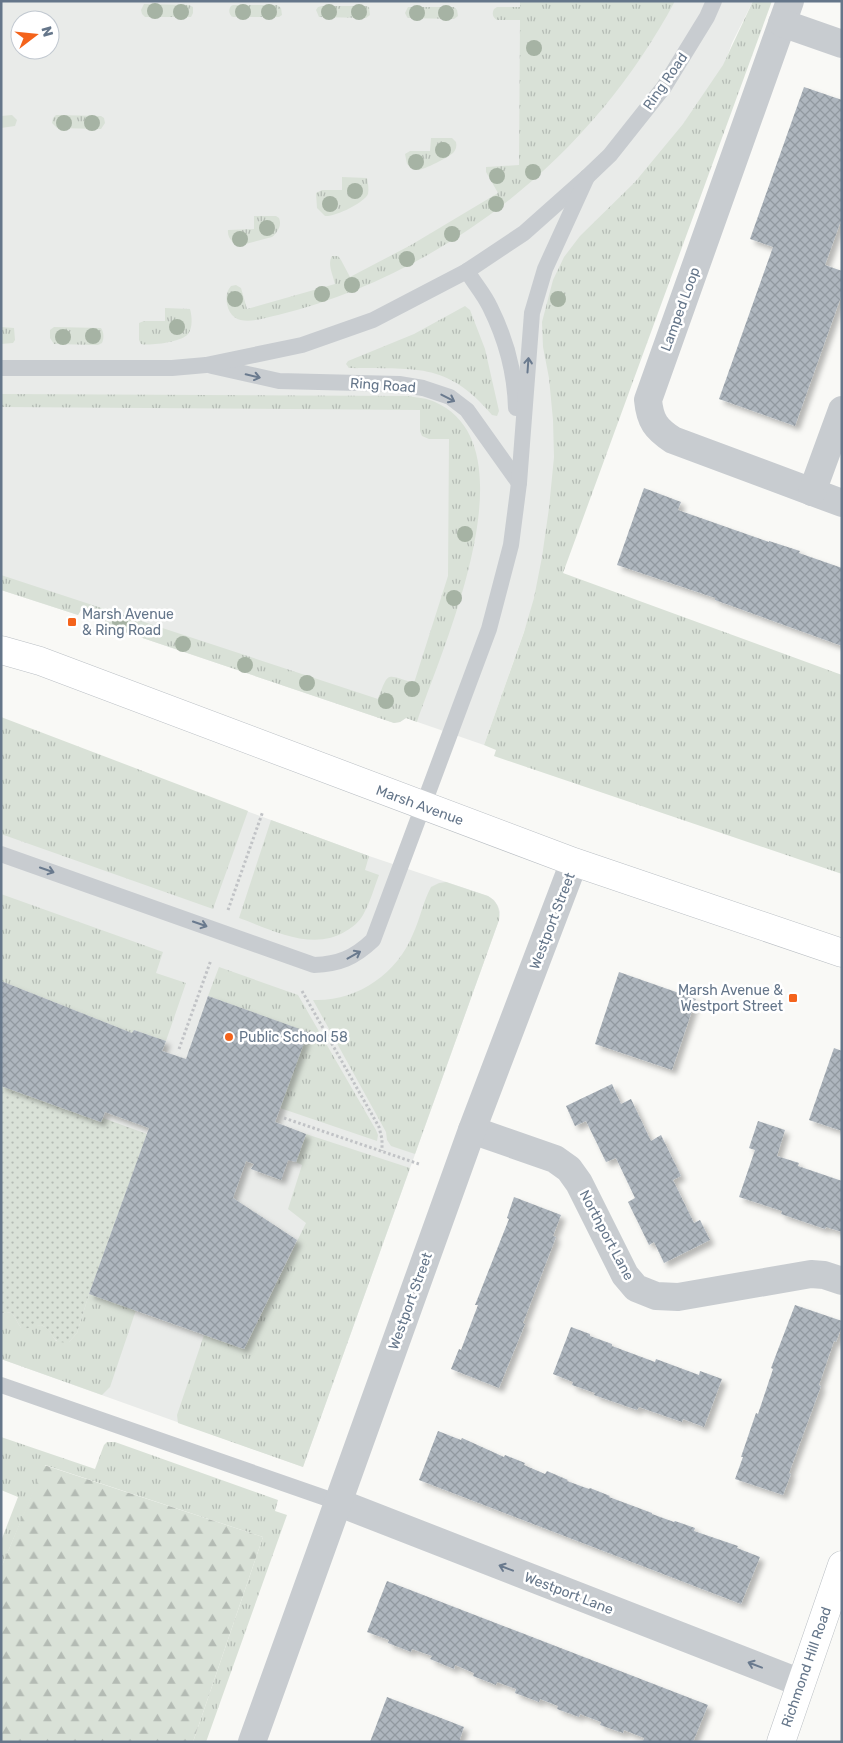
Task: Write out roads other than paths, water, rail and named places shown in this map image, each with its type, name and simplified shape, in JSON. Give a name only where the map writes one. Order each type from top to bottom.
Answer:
[{"type":"street","points":[[786,12],[842,44]]},
{"type":"street","name":"Lamped Loop","points":[[786,12],[648,400],[649,411],[652,421],[661,432],[673,440],[842,502]]},
{"type":"street","points":[[812,492],[842,410]]},
{"type":"street","name":"Marsh Avenue","points":[[1,650],[40,661],[574,862],[842,953]]},
{"type":"street","name":"Westport Street","points":[[252,1742],[472,1130],[574,862]]},
{"type":"street","name":"Northport Lane","points":[[472,1130],[555,1159],[569,1169],[579,1183],[625,1275],[636,1288],[656,1296],[678,1297],[811,1274],[842,1281]]},
{"type":"street","name":"Westport Lane","points":[[337,1502],[801,1683]]},
{"type":"street","name":"Richmond Hill Road","points":[[781,1742],[842,1565]]},
{"type":"lane","name":"Ring Road","points":[[1,368],[172,368],[206,365],[302,346],[373,320],[467,271],[524,233],[587,177],[610,155],[664,87],[707,17],[714,1]]},
{"type":"lane","name":"Ring Road","points":[[1,854],[314,965],[330,964],[346,959],[361,952],[373,940],[489,629],[511,545],[519,483],[532,312],[545,269],[587,177]]},
{"type":"lane","name":"Ring Road","points":[[467,271],[490,306],[508,350],[516,391],[519,483]]},
{"type":"lane","name":"Ring Road","points":[[206,365],[279,381],[399,384],[423,388],[450,397],[467,410],[519,483]]},
{"type":"lane","points":[[1,1385],[337,1502]]},
{"type":"place","name":"Marsh Avenue & Ring Road","points":[[72,622]]},
{"type":"place","name":"Marsh Avenue & Westport Street","points":[[793,998]]},
{"type":"place","name":"Public School 58","points":[[229,1037]]}]
